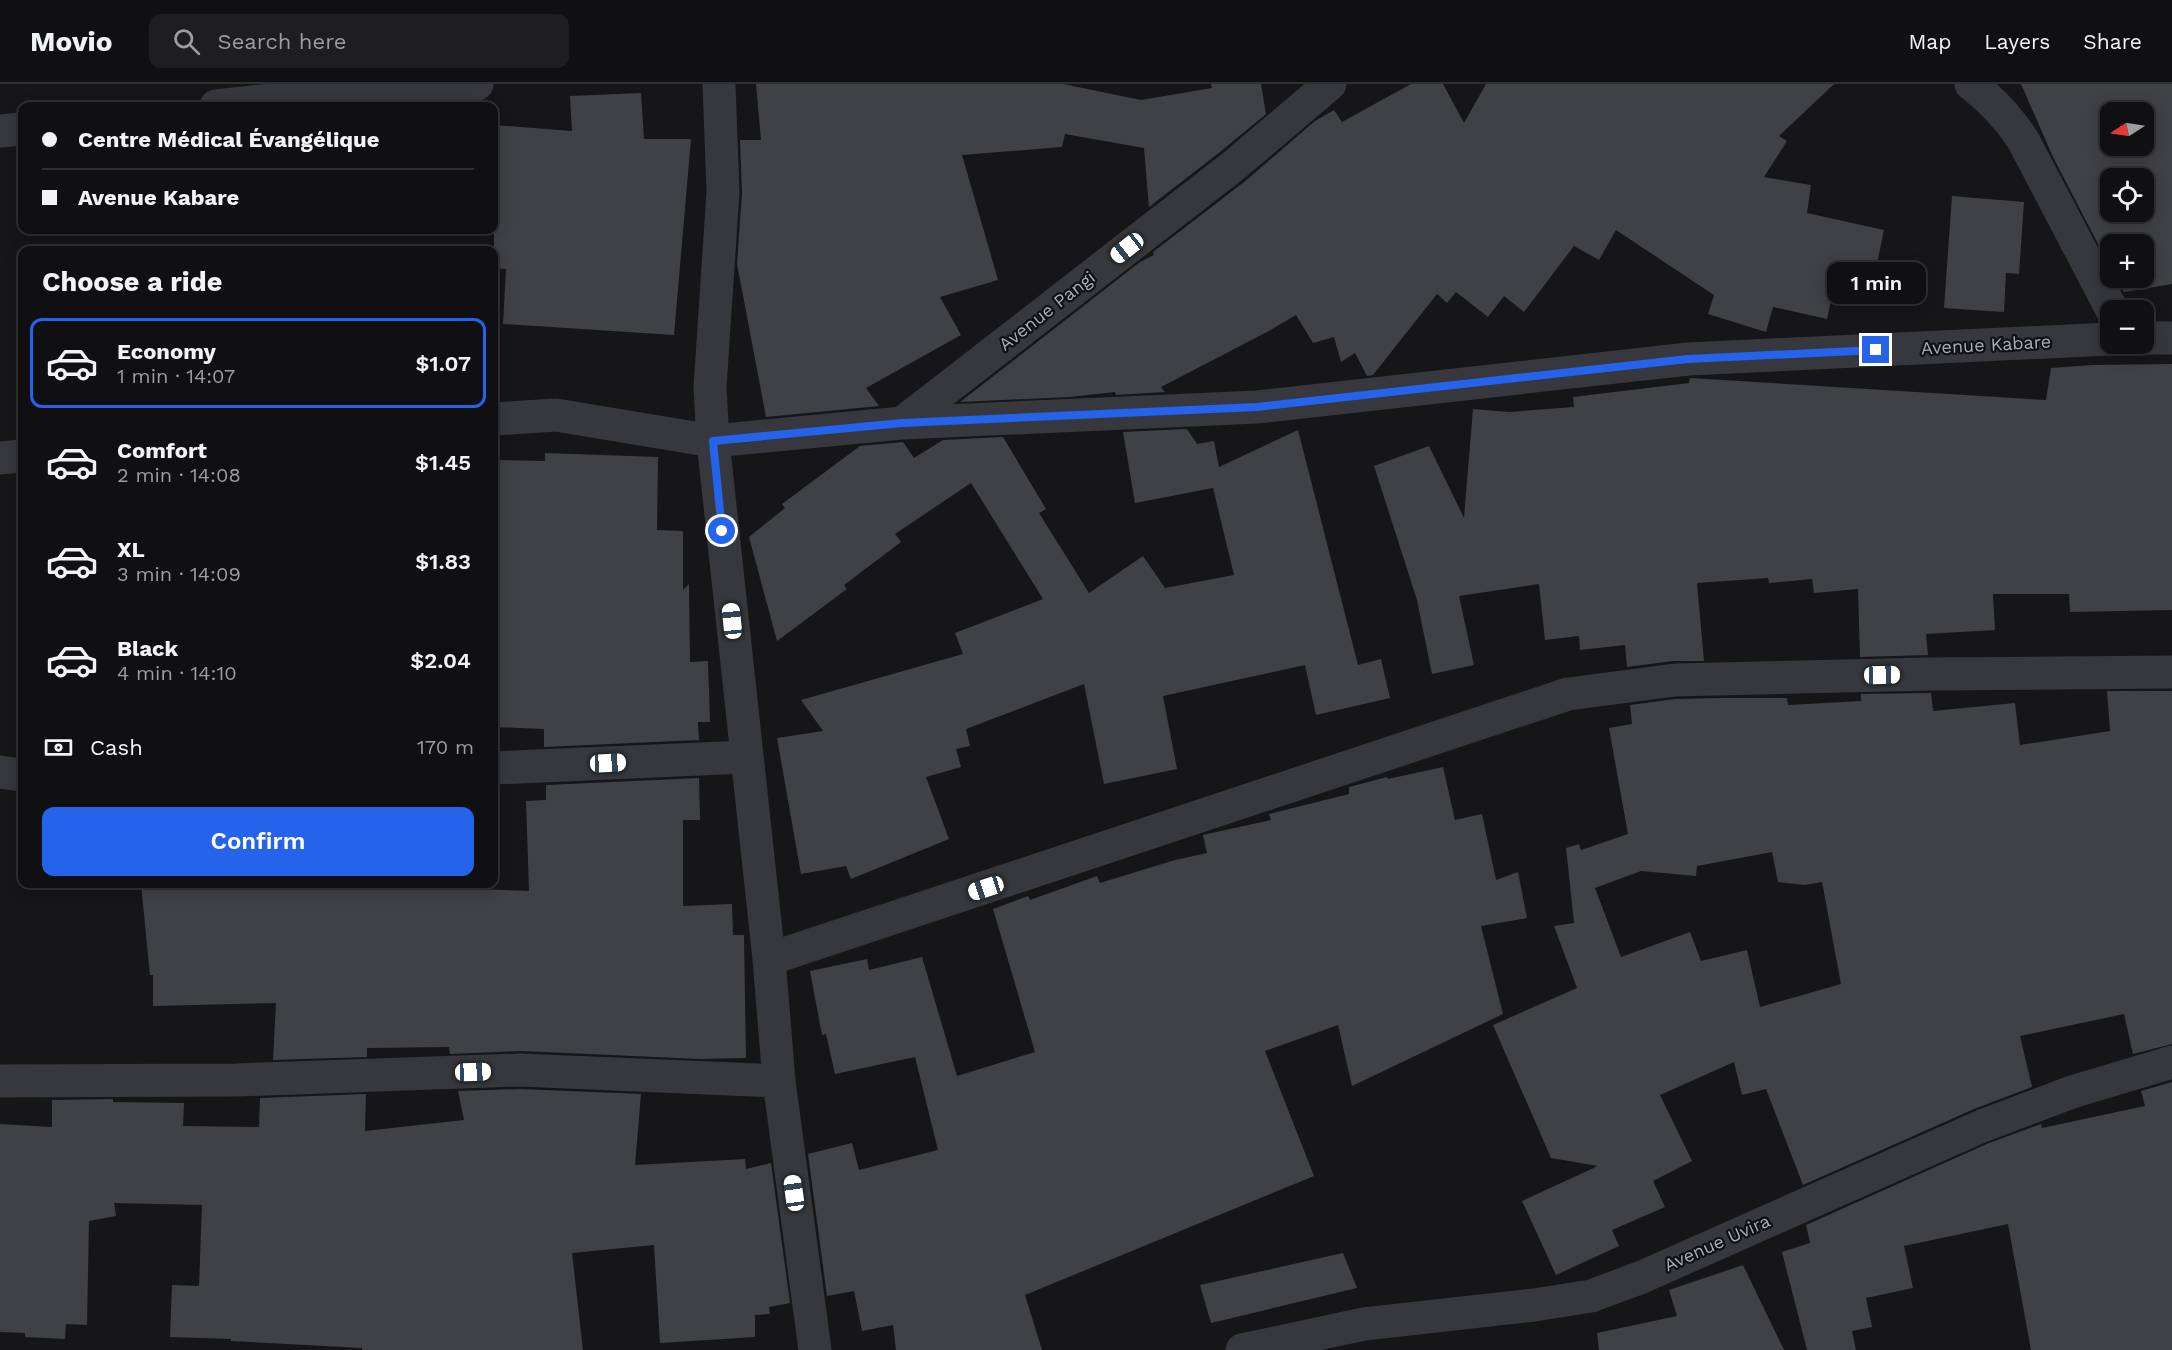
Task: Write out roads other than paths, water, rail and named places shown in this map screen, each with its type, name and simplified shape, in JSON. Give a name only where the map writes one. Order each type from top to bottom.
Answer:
[{"type":"street","points":[[253,102],[477,84]]},
{"type":"street","points":[[719,84],[723,192],[710,387],[713,441],[769,959],[779,1081],[815,1350]]},
{"type":"street","name":"Avenue Pangi","points":[[902,423],[1232,167],[1330,84]]},
{"type":"street","points":[[1971,84],[1998,106],[2023,140],[2107,300]]},
{"type":"street","points":[[0,131],[18,129]]},
{"type":"street","points":[[2154,338],[2172,338]]},
{"type":"street","name":"Avenue Kabare","points":[[498,418],[556,415],[713,441],[902,423],[1257,407],[1688,359],[2100,339]]},
{"type":"street","points":[[0,458],[18,456]]},
{"type":"street","points":[[769,959],[1568,694],[1675,680],[1929,674],[2172,672]]},
{"type":"street","points":[[498,768],[746,757]]},
{"type":"street","points":[[0,772],[18,774]]},
{"type":"street","name":"Avenue Uvira","points":[[1242,1350],[1364,1324],[1534,1305],[1591,1296],[1642,1277],[1982,1126],[2072,1092],[2172,1062]]},
{"type":"street","points":[[0,1081],[236,1080],[520,1070],[779,1081]]}]
